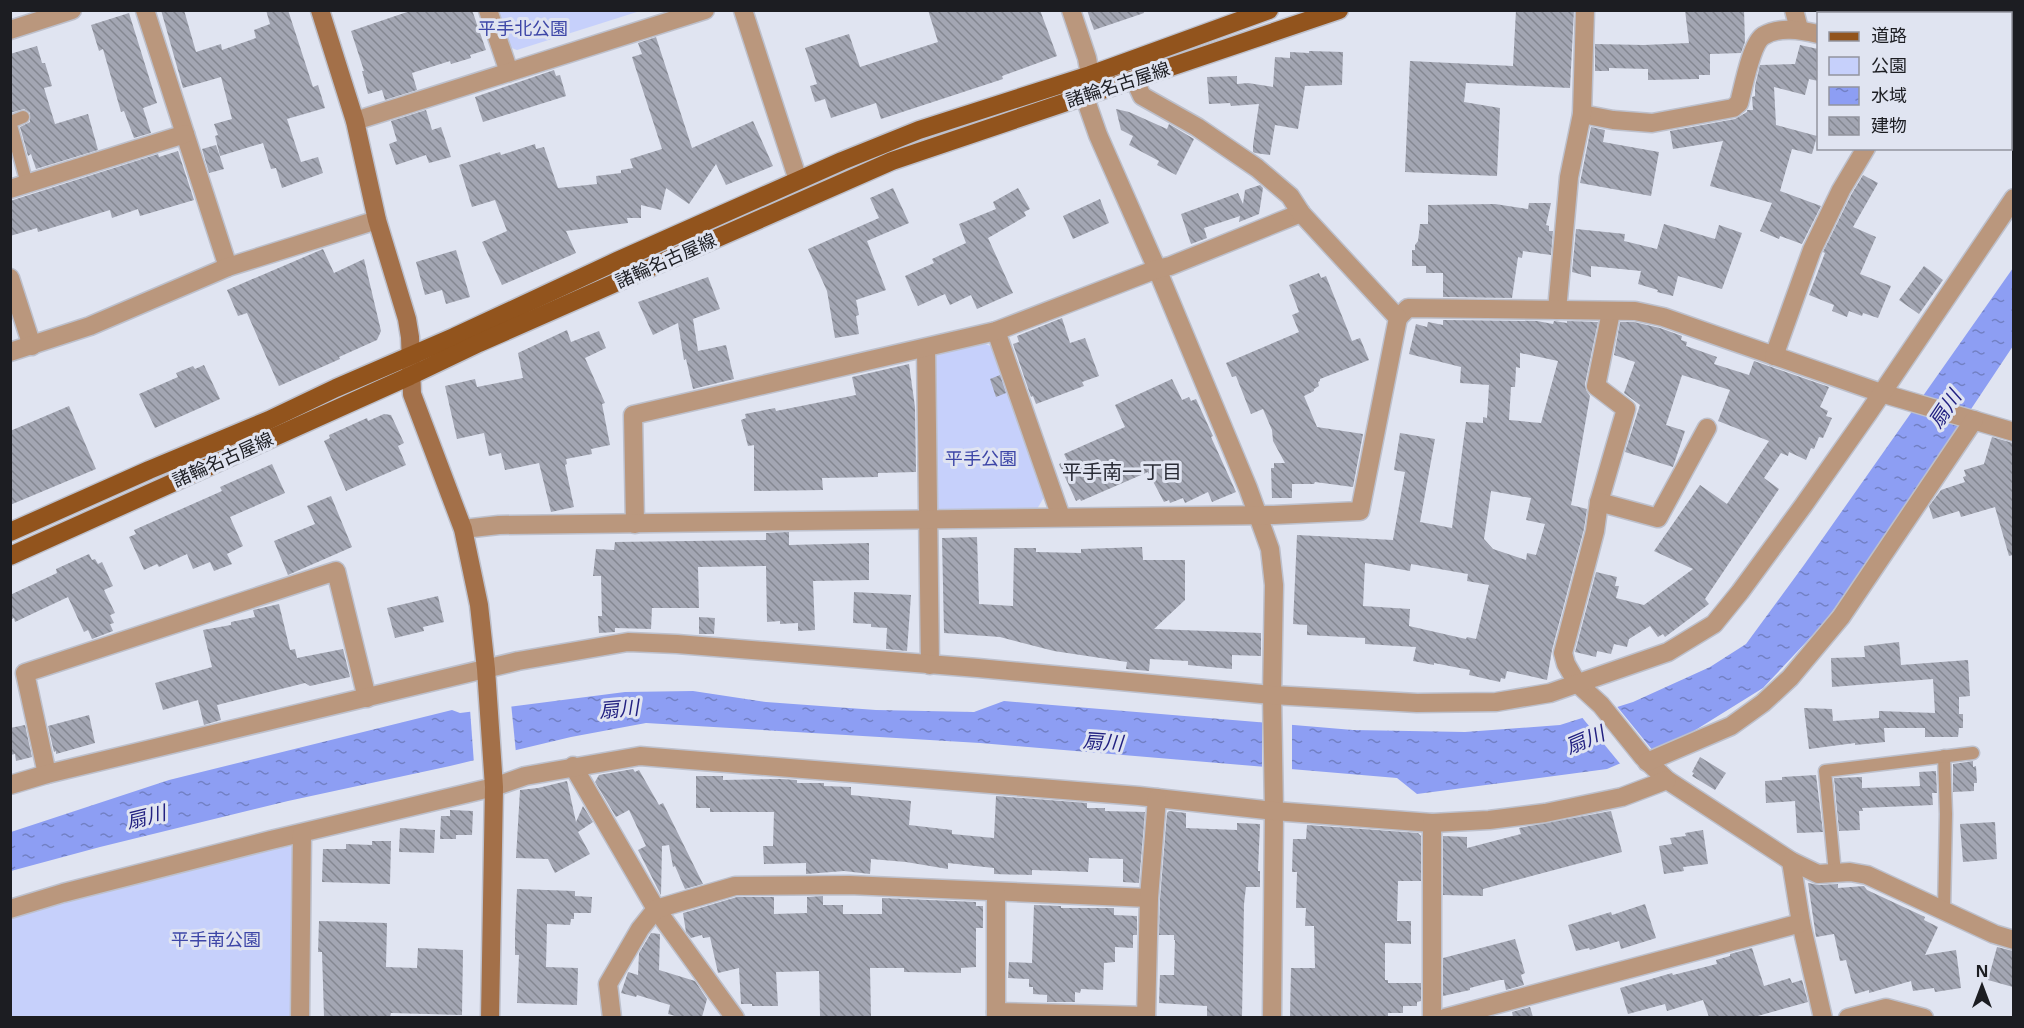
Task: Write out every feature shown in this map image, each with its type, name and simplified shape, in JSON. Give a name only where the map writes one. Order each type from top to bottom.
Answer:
[{"type":"main road","name":"諸輪名古屋線","points":[[10,532],[411,356],[798,180],[919,130],[1090,75],[1269,10]]},
{"type":"main road","name":"諸輪名古屋線","points":[[10,556],[479,343],[892,161],[1084,95],[1135,81],[1339,10]]},
{"type":"street","points":[[10,30],[72,10]]},
{"type":"street","points":[[145,10],[228,267]]},
{"type":"street","points":[[320,10],[355,121],[377,220],[406,319],[411,356],[412,394],[463,529],[479,605],[494,787],[490,1017]]},
{"type":"street","points":[[488,10],[509,72]]},
{"type":"street","points":[[355,121],[705,10]]},
{"type":"street","points":[[743,10],[798,180]]},
{"type":"street","points":[[1071,10],[1087,58],[1090,75],[1084,95],[1098,135],[1157,269],[1270,549],[1274,585],[1272,1017]]},
{"type":"street","points":[[1557,310],[1569,177],[1582,114],[1585,10]]},
{"type":"street","points":[[1794,10],[1799,29]]},
{"type":"street","points":[[1582,114],[1613,120],[1652,123],[1732,108],[1739,103],[1755,46],[1762,37],[1779,31],[1799,29],[1817,34]]},
{"type":"street","points":[[1135,81],[1142,96],[1197,127],[1257,168],[1290,196],[1301,213],[1398,318]]},
{"type":"street","points":[[19,187],[185,134]]},
{"type":"street","points":[[1774,357],[1812,250],[1841,190],[1865,150]]},
{"type":"street","points":[[10,785],[47,774],[518,661],[628,642],[1112,679],[1272,695],[1417,703],[1484,702],[1550,693],[1668,652],[1714,624],[1803,506],[2013,198]]},
{"type":"street","points":[[635,524],[633,415],[996,331],[1170,266],[1301,213]]},
{"type":"street","points":[[10,352],[90,326],[228,267],[377,220]]},
{"type":"street","points":[[10,278],[32,346]]},
{"type":"street","points":[[463,529],[499,525],[1360,511],[1398,318],[1408,308],[1635,311],[1663,318],[1881,393],[2013,432]]},
{"type":"street","points":[[1611,312],[1596,386],[1626,410],[1599,502],[1595,531],[1563,653],[1566,664],[1577,683],[1601,705],[1645,760],[1667,780],[1791,861],[1818,874],[1850,872],[1867,875],[1994,934],[2013,940]]},
{"type":"street","points":[[996,331],[1061,517]]},
{"type":"street","points":[[926,348],[930,665]]},
{"type":"street","points":[[1645,760],[1731,726],[1763,703],[1790,678],[1841,617],[1972,419]]},
{"type":"street","points":[[1599,502],[1658,518],[1707,428]]},
{"type":"street","points":[[47,774],[25,673],[336,571],[367,698]]},
{"type":"street","points":[[10,909],[63,892],[494,787],[525,776],[640,756],[1157,798],[1273,803],[1432,823],[1489,820],[1545,813],[1622,797],[1667,780]]},
{"type":"street","points":[[573,766],[656,909],[735,1017]]},
{"type":"street","points":[[996,892],[996,1015],[1146,1017],[1149,898],[1157,798]]},
{"type":"street","points":[[1432,823],[1432,1017]]},
{"type":"street","points":[[300,1017],[302,834]]},
{"type":"street","points":[[1791,861],[1801,923],[1823,1017]]},
{"type":"street","points":[[612,1017],[608,984],[640,929],[656,909],[735,886],[849,885],[1149,898]]},
{"type":"street","points":[[1445,1017],[1801,923]]},
{"type":"street","points":[[1848,1017],[1886,1008],[1924,1017]]},
{"type":"lane","points":[[19,187],[10,125],[13,121],[23,117]]},
{"type":"lane","points":[[1835,873],[1825,771],[1973,753]]},
{"type":"lane","points":[[1944,756],[1946,814],[1944,911]]},
{"type":"green space","name":"平手北公園","points":[[497,11],[640,11],[517,50],[509,47]]},
{"type":"green space","name":"平手公園","points":[[981,342],[995,348],[1046,494],[1037,509],[940,511],[932,503],[931,360],[939,352]]},
{"type":"green space","name":"平手南公園","points":[[291,846],[296,851],[293,1017],[11,1018],[11,913],[115,883]]},
{"type":"water","name":"扇川","points":[[2013,268],[2013,346],[1884,540],[1824,623],[1763,688],[1689,734],[1607,769],[1417,794],[1397,778],[980,743],[646,723],[571,737],[288,801],[11,871],[11,832],[169,780],[452,710],[460,713],[625,692],[693,691],[766,702],[876,710],[974,712],[1004,701],[1353,730],[1465,732],[1560,725],[1633,702],[1710,667],[1746,644]]},
{"type":"pier","points":[[511,703],[516,753],[474,764],[470,709]]},
{"type":"pier","points":[[1615,704],[1654,752],[1622,766],[1580,715]]},
{"type":"pier","points":[[1262,719],[1292,721],[1292,772],[1262,769]]},
{"type":"building","points":[[161,10],[184,10],[196,52],[221,44],[222,50],[256,38],[254,30],[270,24],[266,10],[288,10],[313,87],[318,85],[325,108],[287,119],[301,162],[318,157],[323,173],[282,188],[276,168],[271,169],[263,143],[220,156],[215,136],[218,135],[214,124],[232,119],[221,77],[183,88]]},
{"type":"building","points":[[413,10],[472,10],[486,50],[470,55],[471,58],[451,64],[450,61],[412,73],[417,90],[385,100],[382,90],[368,94],[362,71],[364,71],[351,31]]},
{"type":"building","points":[[928,10],[1040,10],[1057,56],[1002,76],[1003,79],[881,119],[876,103],[831,118],[825,99],[815,102],[810,86],[817,84],[805,48],[849,34],[860,67],[938,42]]},
{"type":"building","points":[[1087,10],[1143,10],[1144,13],[1094,30]]},
{"type":"building","points":[[1516,10],[1574,10],[1570,88],[1466,83],[1464,102],[1500,108],[1497,176],[1405,172],[1410,61],[1513,66]]},
{"type":"building","points":[[1685,10],[1744,10],[1745,42],[1741,53],[1710,54],[1710,75],[1699,75],[1699,79],[1648,80],[1648,69],[1609,68],[1609,71],[1595,71],[1595,44],[1689,43]]},
{"type":"building","points":[[129,13],[157,103],[143,108],[151,133],[134,138],[124,111],[121,112],[103,49],[99,51],[91,25]]},
{"type":"building","points":[[656,37],[692,148],[753,121],[773,166],[726,185],[716,164],[689,204],[666,188],[661,210],[641,205],[641,218],[627,218],[628,223],[566,231],[576,253],[502,285],[482,242],[507,231],[495,200],[472,207],[459,165],[535,144],[536,149],[544,147],[558,188],[597,184],[596,176],[621,173],[621,170],[633,168],[630,159],[662,149],[632,57],[642,54],[638,43]]},
{"type":"building","points":[[1800,45],[1817,49],[1817,81],[1809,79],[1805,95],[1774,87],[1776,125],[1817,136],[1812,154],[1792,149],[1780,191],[1821,206],[1802,244],[1780,236],[1779,239],[1760,231],[1772,203],[1710,186],[1723,141],[1673,149],[1670,131],[1735,119],[1747,110],[1753,110],[1752,97],[1755,96],[1760,65],[1795,64]]},
{"type":"building","points":[[37,46],[52,86],[44,88],[55,124],[88,114],[98,150],[36,169],[31,154],[28,156],[20,127],[30,122],[30,113],[24,109],[10,113],[10,54]]},
{"type":"building","points":[[1309,51],[1343,52],[1342,85],[1305,86],[1298,129],[1275,125],[1270,155],[1253,152],[1259,104],[1231,106],[1230,103],[1209,104],[1207,77],[1237,76],[1237,84],[1248,83],[1273,87],[1275,57],[1290,58],[1290,52],[1309,53]]},
{"type":"building","points":[[554,70],[556,76],[560,75],[566,96],[483,122],[475,97]]},
{"type":"building","points":[[1116,109],[1129,112],[1167,129],[1169,124],[1194,139],[1176,175],[1157,165],[1159,161],[1129,145],[1133,136],[1121,130]]},
{"type":"building","points":[[426,110],[432,130],[441,127],[451,157],[429,163],[426,155],[396,165],[389,144],[397,141],[391,121]]},
{"type":"building","points":[[1591,127],[1605,130],[1603,142],[1659,152],[1651,196],[1580,183]]},
{"type":"building","points":[[216,145],[224,169],[209,173],[202,149]]},
{"type":"building","points":[[178,151],[194,200],[140,216],[138,209],[112,218],[110,210],[38,232],[37,228],[10,236],[10,201],[158,154],[159,157]]},
{"type":"building","points":[[1863,175],[1878,183],[1853,227],[1876,237],[1860,274],[1891,286],[1878,318],[1863,313],[1862,316],[1849,311],[1847,317],[1832,311],[1834,305],[1809,295],[1825,253],[1823,252]]},
{"type":"building","points":[[1260,185],[1263,188],[1259,214],[1239,222],[1240,216],[1204,228],[1207,238],[1191,244],[1181,214],[1238,193],[1243,204],[1245,190]]},
{"type":"building","points":[[893,188],[909,223],[867,241],[886,290],[856,300],[859,334],[835,338],[827,291],[808,249],[879,218],[870,198]]},
{"type":"building","points":[[1018,188],[1030,209],[1024,212],[1026,216],[988,238],[1013,293],[977,309],[971,295],[950,305],[945,294],[918,306],[905,276],[934,263],[932,259],[966,243],[959,224],[996,209],[993,202]]},
{"type":"building","points":[[1100,199],[1109,223],[1073,239],[1063,216]]},
{"type":"building","points":[[1529,203],[1551,203],[1546,225],[1549,226],[1549,231],[1553,231],[1551,255],[1523,251],[1522,258],[1518,257],[1512,298],[1443,297],[1443,273],[1426,273],[1426,266],[1412,266],[1412,250],[1415,250],[1418,241],[1420,224],[1428,224],[1428,205],[1495,204],[1528,209]]},
{"type":"building","points":[[1664,224],[1715,239],[1719,225],[1742,233],[1722,289],[1678,276],[1673,296],[1638,284],[1641,271],[1591,266],[1591,277],[1572,272],[1576,229],[1625,234],[1624,241],[1657,249]]},
{"type":"building","points":[[323,249],[334,273],[364,259],[381,331],[377,340],[279,386],[247,313],[238,316],[227,290]]},
{"type":"building","points":[[456,250],[470,297],[446,304],[442,290],[425,295],[416,262]]},
{"type":"building","points":[[1924,266],[1943,280],[1919,314],[1899,300]]},
{"type":"building","points":[[1319,273],[1321,278],[1326,276],[1352,341],[1360,338],[1369,360],[1320,379],[1319,386],[1304,396],[1317,427],[1363,434],[1353,487],[1315,482],[1314,484],[1292,484],[1292,498],[1272,498],[1271,468],[1274,468],[1274,463],[1285,463],[1273,441],[1272,430],[1263,409],[1251,414],[1236,376],[1232,377],[1226,363],[1299,332],[1292,315],[1299,312],[1289,285]]},
{"type":"building","points":[[708,277],[720,309],[693,319],[698,351],[726,345],[734,379],[693,389],[686,359],[684,360],[678,323],[653,335],[638,302]]},
{"type":"building","points":[[1062,318],[1070,343],[1085,338],[1099,376],[1082,382],[1084,386],[1036,404],[1033,396],[1031,397],[1013,344],[1019,342],[1017,336]]},
{"type":"building","points":[[1443,320],[1537,321],[1553,324],[1554,321],[1598,322],[1585,384],[1590,396],[1571,505],[1587,509],[1584,529],[1552,650],[1547,680],[1507,671],[1505,679],[1501,678],[1500,682],[1469,675],[1470,670],[1413,661],[1416,647],[1365,644],[1365,638],[1307,635],[1307,625],[1293,624],[1297,535],[1393,540],[1405,472],[1394,470],[1400,433],[1435,439],[1420,522],[1452,528],[1466,422],[1483,423],[1483,417],[1487,418],[1489,385],[1460,383],[1461,367],[1409,354],[1416,324],[1427,327],[1428,322],[1443,325]],"holes":[[[1520,353],[1558,361],[1541,423],[1509,420],[1511,387],[1515,387],[1516,367],[1520,368]],[[1491,491],[1531,498],[1526,520],[1545,524],[1536,555],[1527,553],[1526,560],[1493,549],[1484,539]],[[1365,563],[1410,571],[1411,564],[1468,574],[1467,581],[1489,585],[1476,639],[1467,637],[1466,639],[1409,626],[1410,609],[1363,606]]]},
{"type":"building","points":[[1620,322],[1634,322],[1682,336],[1681,340],[1687,342],[1686,346],[1717,357],[1714,364],[1749,375],[1754,361],[1829,387],[1820,407],[1828,411],[1826,416],[1832,418],[1823,438],[1819,437],[1806,460],[1789,452],[1788,456],[1781,453],[1764,478],[1779,489],[1705,599],[1709,604],[1665,637],[1663,634],[1658,637],[1650,626],[1629,639],[1627,647],[1614,644],[1611,654],[1597,651],[1596,657],[1575,652],[1596,572],[1617,577],[1615,586],[1619,586],[1616,598],[1644,605],[1693,569],[1654,551],[1700,485],[1727,504],[1769,441],[1718,421],[1730,390],[1682,375],[1666,425],[1685,431],[1673,467],[1625,452],[1640,405],[1624,393],[1635,362],[1614,355]]},
{"type":"building","points":[[567,330],[571,342],[599,331],[606,348],[585,358],[605,403],[602,404],[610,445],[591,449],[592,454],[566,459],[567,464],[565,465],[574,507],[551,512],[539,463],[505,470],[501,453],[489,456],[484,433],[457,439],[445,386],[475,379],[477,387],[523,378],[518,353]]},
{"type":"building","points":[[909,364],[915,407],[916,472],[878,473],[878,477],[822,478],[823,490],[754,491],[754,445],[748,446],[741,420],[746,418],[745,414],[775,408],[776,411],[856,395],[852,377]]},
{"type":"building","points":[[204,365],[220,399],[155,428],[139,394],[178,377],[176,373],[193,366],[195,369]]},
{"type":"building","points":[[1000,375],[1006,393],[996,397],[990,379]]},
{"type":"building","points":[[1172,379],[1182,400],[1189,397],[1191,401],[1196,399],[1236,492],[1212,502],[1208,492],[1185,503],[1183,498],[1170,503],[1169,500],[1164,502],[1148,472],[1081,501],[1080,499],[1076,501],[1059,464],[1067,460],[1064,454],[1125,427],[1115,405]]},
{"type":"building","points":[[69,406],[96,469],[10,505],[10,431]]},
{"type":"building","points":[[384,414],[391,415],[404,443],[398,446],[406,465],[346,491],[324,441],[330,438],[329,435],[367,418],[368,421]]},
{"type":"building","points":[[1992,437],[2013,443],[2013,555],[2009,556],[1995,507],[1961,517],[1959,511],[1933,519],[1929,506],[1941,490],[1965,482],[1964,470],[1984,464]]},
{"type":"building","points":[[272,464],[285,493],[230,517],[243,546],[227,554],[232,564],[214,571],[210,562],[193,569],[187,554],[159,567],[157,564],[144,570],[129,537],[136,534],[134,530],[222,491],[220,487]]},
{"type":"building","points":[[331,496],[352,547],[288,575],[274,541],[315,524],[307,506]]},
{"type":"building","points":[[789,532],[789,545],[869,543],[869,580],[813,581],[815,630],[798,631],[798,623],[767,622],[766,566],[698,567],[699,608],[652,608],[651,629],[615,628],[615,632],[599,633],[598,616],[602,616],[601,576],[593,576],[596,549],[614,550],[615,542],[766,540],[766,533]]},
{"type":"building","points":[[977,537],[979,604],[1013,606],[1014,548],[1036,548],[1036,552],[1081,553],[1081,549],[1142,547],[1143,560],[1185,560],[1185,600],[1154,629],[1261,633],[1261,656],[1232,655],[1232,669],[1188,665],[1188,661],[1150,659],[1149,671],[1126,669],[1127,662],[1054,651],[1000,637],[944,633],[942,538]]},
{"type":"building","points":[[89,554],[98,564],[102,562],[113,586],[104,590],[115,613],[110,615],[114,623],[110,624],[113,631],[92,639],[88,630],[84,632],[68,597],[15,622],[14,618],[10,620],[10,595],[57,573],[56,569]]},
{"type":"building","points":[[854,592],[911,595],[907,651],[886,649],[887,628],[853,623]]},
{"type":"building","points":[[438,596],[444,622],[423,627],[424,631],[395,638],[387,608]]},
{"type":"building","points":[[279,604],[290,650],[295,649],[297,658],[343,649],[350,677],[310,686],[305,683],[217,705],[221,720],[204,725],[198,700],[163,710],[155,683],[212,667],[203,630],[231,625],[231,622],[255,617],[253,610]]},
{"type":"building","points":[[699,617],[715,618],[714,634],[699,634]]},
{"type":"building","points":[[1899,642],[1901,665],[1968,660],[1970,696],[1959,697],[1959,714],[1963,714],[1963,728],[1959,728],[1958,737],[1925,737],[1925,728],[1884,728],[1885,742],[1809,749],[1804,708],[1832,709],[1833,721],[1879,718],[1879,711],[1935,713],[1933,679],[1832,687],[1831,658],[1865,657],[1864,646]]},
{"type":"building","points":[[89,715],[95,743],[56,754],[48,726]]},
{"type":"building","points":[[25,725],[32,757],[16,761],[15,754],[10,755],[10,728]]},
{"type":"building","points":[[1700,757],[1726,773],[1715,790],[1692,776]]},
{"type":"building","points":[[1973,761],[1973,767],[1976,766],[1977,783],[1974,783],[1974,791],[1953,792],[1953,764]]},
{"type":"building","points":[[633,769],[635,772],[639,770],[659,805],[663,803],[703,884],[685,889],[675,866],[673,867],[669,845],[662,846],[661,895],[638,850],[646,846],[629,810],[616,817],[595,782],[599,775]]},
{"type":"building","points":[[1936,771],[1937,793],[1932,793],[1933,805],[1862,808],[1863,811],[1859,811],[1860,830],[1839,831],[1834,778],[1862,777],[1862,788],[1920,786],[1919,772]]},
{"type":"building","points":[[1816,775],[1823,832],[1797,833],[1795,801],[1766,803],[1765,781],[1782,780],[1782,777]]},
{"type":"building","points":[[696,776],[723,776],[723,780],[797,780],[797,783],[824,783],[824,786],[851,787],[851,795],[911,801],[909,825],[952,830],[952,834],[994,838],[996,796],[1087,803],[1087,808],[1105,808],[1105,811],[1145,812],[1139,883],[1123,882],[1123,859],[1089,858],[1088,872],[1032,870],[1032,875],[994,874],[994,868],[948,863],[948,869],[871,859],[870,874],[844,871],[806,874],[806,863],[764,864],[763,846],[773,846],[774,812],[710,812],[710,808],[696,808]]},
{"type":"building","points":[[567,781],[576,822],[583,806],[593,822],[578,832],[590,854],[555,873],[548,859],[516,858],[520,790]]},
{"type":"building","points":[[450,810],[473,811],[472,835],[456,835],[456,839],[440,839],[441,816],[450,816]]},
{"type":"building","points":[[1169,811],[1186,813],[1186,828],[1237,830],[1237,823],[1260,824],[1258,871],[1260,871],[1260,887],[1246,887],[1244,904],[1242,1017],[1207,1017],[1207,1006],[1159,1003],[1160,975],[1174,975],[1174,935],[1159,935],[1160,899]]},
{"type":"building","points":[[1611,811],[1622,852],[1483,889],[1483,896],[1443,895],[1443,836],[1467,837],[1467,848],[1521,834],[1519,828]]},
{"type":"building","points":[[1995,822],[1997,859],[1963,862],[1960,824]]},
{"type":"building","points":[[1307,825],[1418,833],[1421,836],[1421,881],[1398,881],[1397,921],[1411,921],[1411,944],[1385,943],[1385,980],[1388,980],[1388,983],[1421,983],[1421,1001],[1417,1002],[1417,1006],[1403,1006],[1403,1013],[1388,1013],[1388,1017],[1290,1017],[1291,968],[1315,968],[1314,926],[1305,926],[1306,908],[1296,908],[1297,872],[1292,872],[1293,839],[1306,839]]},
{"type":"building","points":[[400,828],[435,830],[434,853],[399,852]]},
{"type":"building","points":[[1703,830],[1708,864],[1683,867],[1684,871],[1664,874],[1659,846],[1672,844],[1670,838],[1686,836],[1685,833]]},
{"type":"building","points":[[372,841],[391,841],[390,884],[322,882],[323,849],[346,849],[346,844],[372,845]]},
{"type":"building","points":[[1808,883],[1838,884],[1838,888],[1864,886],[1867,890],[1925,917],[1924,920],[1938,927],[1925,955],[1956,950],[1961,988],[1935,992],[1934,988],[1913,991],[1911,981],[1869,993],[1869,990],[1855,994],[1846,960],[1840,961],[1834,934],[1816,937]]},
{"type":"building","points":[[517,889],[575,891],[575,896],[592,897],[591,913],[574,913],[574,919],[571,919],[570,925],[547,924],[546,967],[578,968],[577,1005],[517,1003],[519,955],[515,955],[515,934]]},
{"type":"building","points":[[823,896],[823,905],[843,905],[843,914],[882,914],[882,898],[976,902],[976,906],[983,906],[983,928],[976,928],[976,967],[961,968],[961,973],[904,972],[904,968],[870,968],[871,1017],[820,1017],[819,971],[776,972],[778,1006],[741,1004],[739,968],[718,973],[710,937],[703,938],[702,935],[691,938],[686,932],[683,913],[737,897],[774,897],[774,914],[807,913],[807,897]]},
{"type":"building","points":[[1645,904],[1656,938],[1621,949],[1619,941],[1590,950],[1589,948],[1576,951],[1568,925],[1611,912],[1612,915]]},
{"type":"building","points":[[1034,905],[1061,906],[1061,908],[1114,908],[1114,915],[1137,916],[1137,935],[1133,935],[1133,948],[1115,947],[1115,962],[1104,963],[1103,990],[1081,989],[1080,993],[1075,992],[1075,1002],[1047,1002],[1047,995],[1033,994],[1033,987],[1029,987],[1029,979],[1008,978],[1009,962],[1032,963]]},
{"type":"building","points":[[319,921],[387,923],[386,967],[417,968],[418,948],[463,950],[462,1015],[391,1013],[390,1017],[324,1017],[322,952],[318,952]]},
{"type":"building","points":[[651,933],[660,934],[659,970],[695,981],[707,999],[702,1017],[679,1017],[668,1014],[670,1005],[637,995],[636,997],[621,993],[628,972],[638,975],[639,953]]},
{"type":"building","points":[[1515,939],[1525,973],[1521,975],[1524,985],[1506,990],[1504,980],[1500,980],[1443,996],[1443,958]]},
{"type":"building","points":[[1997,947],[2013,951],[2013,987],[1988,980]]},
{"type":"building","points":[[1752,948],[1764,986],[1790,978],[1792,983],[1802,980],[1808,1002],[1754,1017],[1709,1017],[1703,1000],[1667,1011],[1665,1004],[1628,1014],[1620,988],[1672,973],[1673,975],[1717,964],[1716,960]]},
{"type":"building","points":[[1530,1007],[1533,1017],[1513,1017],[1512,1012]]},
{"type":"district","name":"平手南一丁目","points":[[1122,472]]}]
